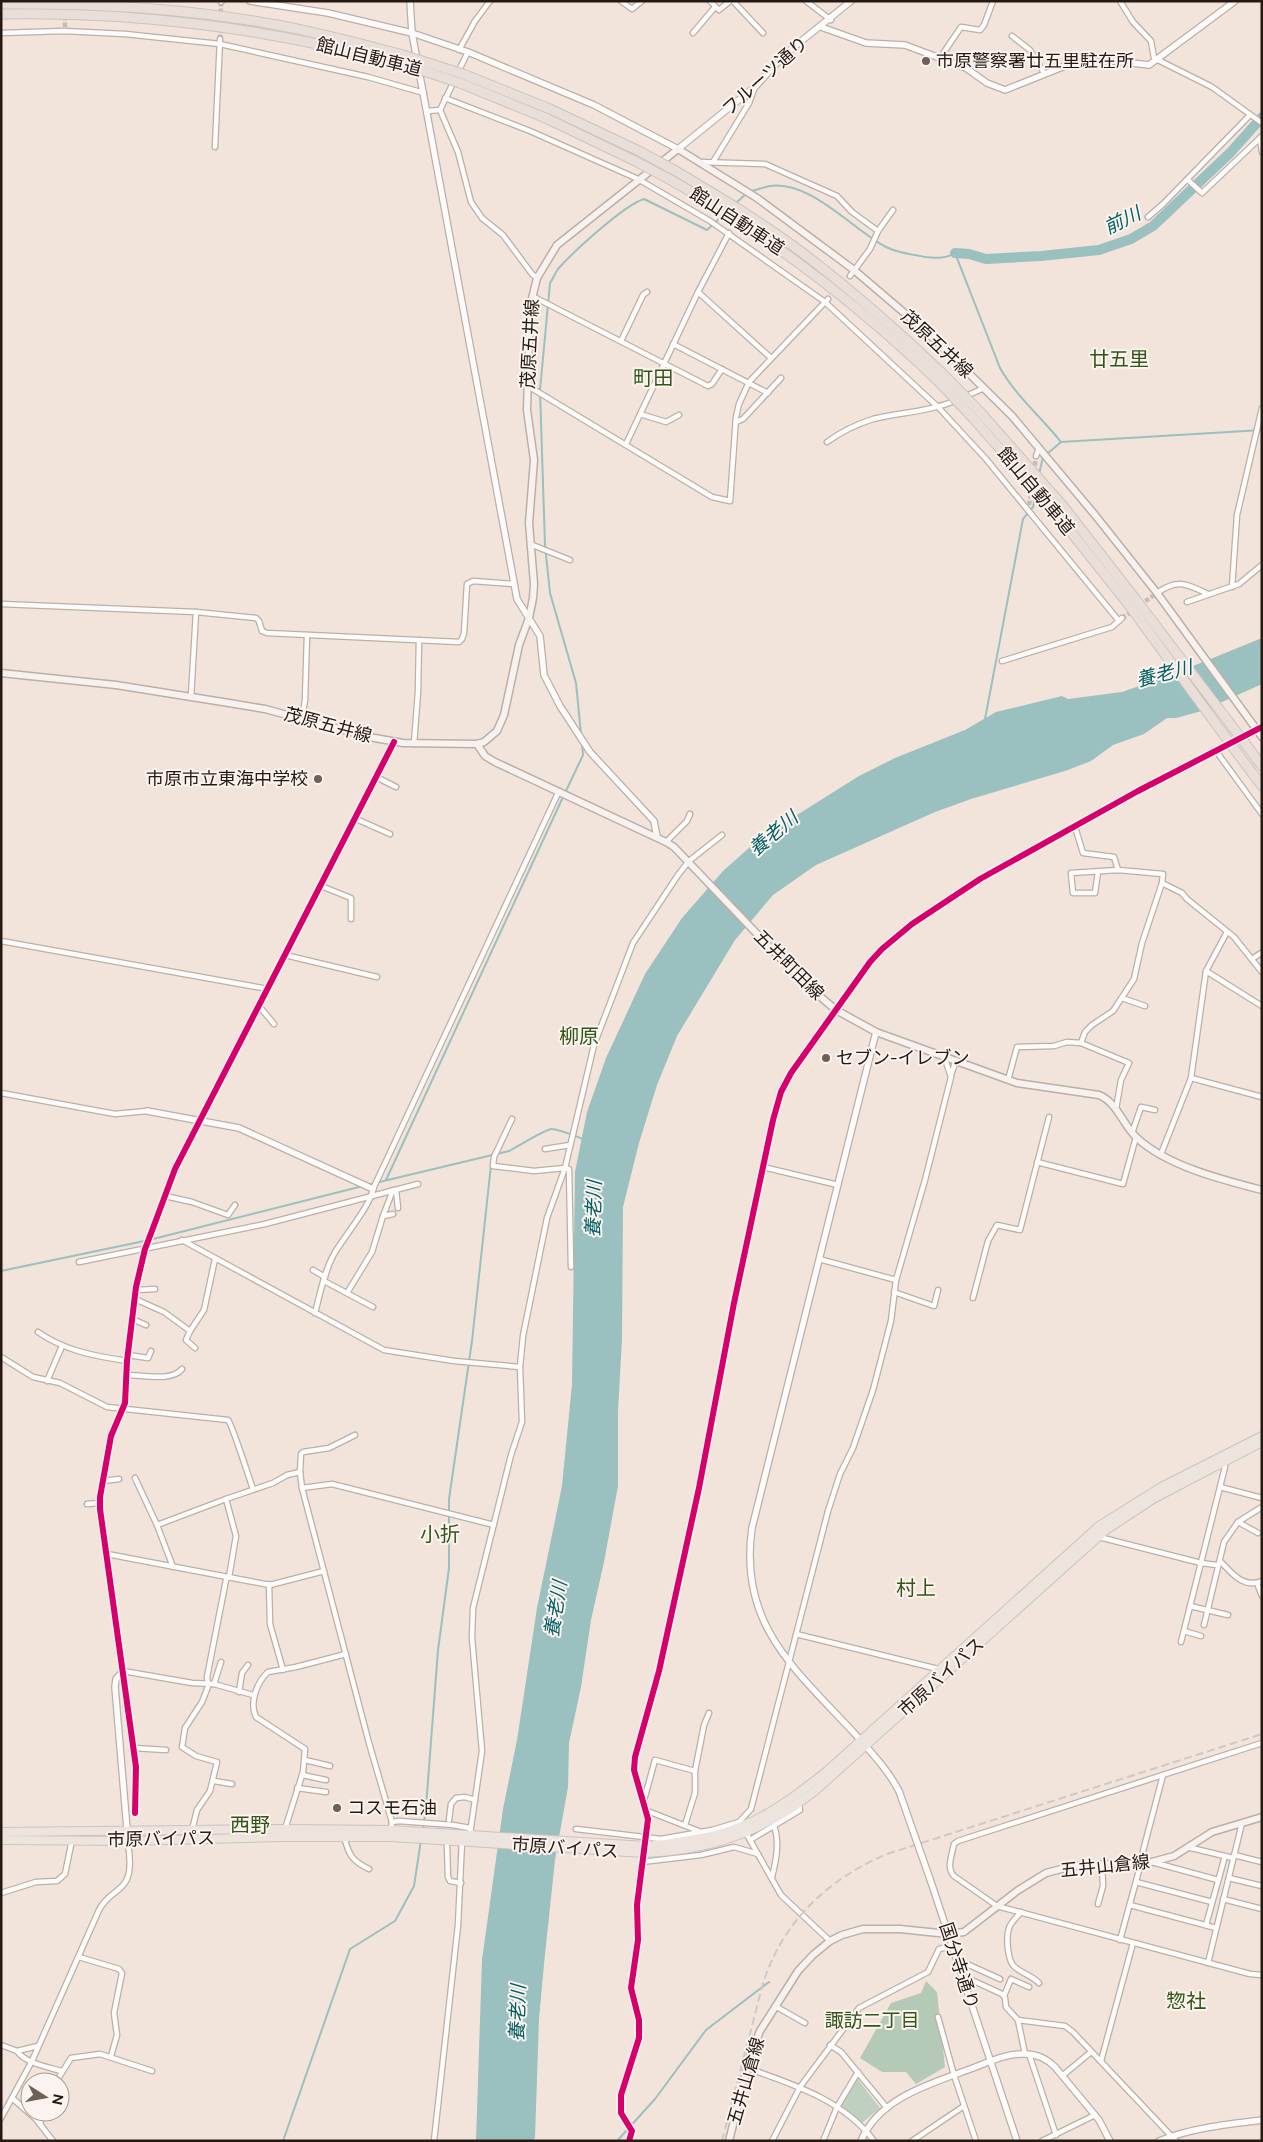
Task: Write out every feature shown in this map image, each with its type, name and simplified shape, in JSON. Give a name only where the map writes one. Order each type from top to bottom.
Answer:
[{"type":"highway","name":"館山自動車道","points":[[1,4],[92,5],[210,15],[277,25],[346,40],[550,109],[641,152],[674,170],[710,197],[803,254],[896,329],[941,379],[1063,506],[1262,786]]},
{"type":"highway","name":"館山自動車道","points":[[1,14],[93,14],[209,24],[275,34],[403,60]]},
{"type":"highway","name":"館山自動車道","points":[[462,78],[669,179],[710,197]]},
{"type":"highway","name":"館山自動車道","points":[[1133,603],[1262,766]]},
{"type":"highway","name":"市原バイパス","points":[[645,1845],[683,1850],[748,1837],[799,1804],[938,1670],[1099,1526],[1157,1489],[1262,1436]]},
{"type":"highway","name":"市原バイパス","points":[[1,1840],[390,1837],[462,1841],[480,1838],[592,1847],[699,1840],[728,1832],[748,1824],[790,1800],[827,1771],[863,1742],[1097,1537],[1153,1499],[1262,1442]]},
{"type":"highway","name":"市原バイパス","points":[[1,1832],[392,1826],[470,1831],[480,1838]]},
{"type":"main road","name":"茂原五井線","points":[[1,673],[116,685],[265,709],[394,742],[414,744],[477,744],[493,735],[500,726],[506,706],[519,645],[529,618],[534,584],[529,509],[534,460],[527,410],[530,307],[537,278],[557,244],[678,148],[757,198],[854,270],[929,334],[984,388],[1039,448],[1095,514],[1259,729]]},
{"type":"main road","points":[[1259,729],[1262,737]]},
{"type":"main road","name":"五井町田線","points":[[477,744],[486,756],[495,762],[666,842],[689,862],[804,983],[836,1010],[876,1032],[1008,1080],[1044,1088],[1099,1095],[1111,1101],[1134,1135],[1161,1154],[1212,1177],[1262,1190]]},
{"type":"main road","name":"五井山倉線","points":[[729,2141],[756,2039],[806,1962],[830,1941],[852,1932],[872,1928],[948,1934],[964,1932],[1035,1878],[1046,1873],[1072,1866],[1146,1863],[1174,1856],[1212,1832],[1262,1817]]},
{"type":"street","points":[[250,1],[328,13],[412,33],[468,52],[594,105],[678,148]]},
{"type":"street","points":[[410,1],[412,33],[516,599],[540,636],[544,675],[560,706],[590,752],[654,821],[657,837]]},
{"type":"street","points":[[459,50],[475,21],[490,1]]},
{"type":"street","points":[[621,1],[632,9],[642,1]]},
{"type":"street","points":[[710,1],[719,10],[731,1],[763,33]]},
{"type":"street","points":[[806,1],[831,20]]},
{"type":"street","name":"フルーツ通り","points":[[678,148],[756,86],[784,55],[831,20],[852,1]]},
{"type":"street","points":[[940,58],[961,27],[980,30],[984,25],[993,1]]},
{"type":"street","points":[[1120,1],[1133,22],[1152,41],[1154,58],[1212,87],[1262,123]]},
{"type":"street","points":[[821,27],[866,42],[905,45],[966,68],[996,88],[1005,90],[1015,88],[1044,73],[1070,64],[1114,62],[1149,65],[1235,1]]},
{"type":"street","points":[[694,34],[715,7]]},
{"type":"street","points":[[1,33],[65,29],[220,42],[368,77],[424,93]]},
{"type":"street","points":[[1012,36],[1030,50],[1044,73]]},
{"type":"street","points":[[215,147],[220,42]]},
{"type":"street","points":[[468,52],[440,110],[458,152],[471,202],[482,218],[503,235],[537,278]]},
{"type":"street","points":[[713,162],[749,103],[756,86]]},
{"type":"street","points":[[445,98],[530,131],[638,179],[696,212],[826,300],[939,408],[1029,507],[1120,620],[1112,627],[1002,661]]},
{"type":"street","points":[[427,111],[440,110]]},
{"type":"street","points":[[1148,217],[1250,115]]},
{"type":"street","points":[[1261,137],[1262,152]]},
{"type":"street","points":[[1188,180],[1202,193],[1261,137]]},
{"type":"street","points":[[699,162],[765,164],[838,196],[852,212],[878,231]]},
{"type":"street","points":[[850,276],[870,249],[878,231],[893,210]]},
{"type":"street","points":[[626,444],[728,233]]},
{"type":"street","points":[[621,342],[642,295],[647,292]]},
{"type":"street","points":[[698,292],[771,358]]},
{"type":"street","points":[[532,296],[621,342],[665,362],[708,386],[712,384],[722,369]]},
{"type":"street","points":[[528,386],[712,497],[730,501],[736,422],[739,404],[749,382],[826,300]]},
{"type":"street","points":[[673,344],[768,393]]},
{"type":"street","points":[[736,422],[744,418],[781,378]]},
{"type":"street","points":[[827,442],[840,433],[872,420],[939,408],[984,388]]},
{"type":"street","points":[[1232,587],[1237,514],[1262,408]]},
{"type":"street","points":[[640,414],[666,422],[679,415]]},
{"type":"street","points":[[1036,456],[1039,448]]},
{"type":"street","points":[[530,544],[570,560]]},
{"type":"street","points":[[1188,602],[1239,584],[1262,565]]},
{"type":"street","points":[[1,604],[196,612],[256,618],[259,620],[262,631],[267,633],[459,642],[462,639],[467,584],[473,581],[514,584]]},
{"type":"street","points":[[1157,593],[1174,583],[1186,584],[1208,594]]},
{"type":"street","points":[[191,697],[196,612]]},
{"type":"street","points":[[302,719],[305,700],[307,635]]},
{"type":"street","points":[[414,744],[419,640]]},
{"type":"street","points":[[629,2141],[632,2131],[623,2119],[620,2104],[626,2075],[639,2038],[640,2028],[631,1988],[638,1940],[636,1904],[648,1819],[634,1770],[635,1757],[659,1671],[699,1488],[763,1166],[781,1092],[791,1073],[870,962],[882,949],[912,924],[980,879],[1216,750],[1259,729]]},
{"type":"street","points":[[135,1813],[137,1778],[134,1748],[100,1503],[111,1436],[125,1403],[132,1319],[145,1249],[176,1169],[394,742]]},
{"type":"street","points":[[1216,750],[1262,814]]},
{"type":"street","points":[[376,777],[396,787]]},
{"type":"street","points":[[314,1313],[333,1255],[372,1196],[373,1189],[558,792]]},
{"type":"street","points":[[666,842],[687,821],[690,814]]},
{"type":"street","points":[[354,818],[390,834]]},
{"type":"street","points":[[1075,826],[1083,853],[1114,857],[1118,870]]},
{"type":"street","points":[[470,1831],[481,1762],[482,1743],[472,1620],[477,1587],[511,1456],[522,1422],[520,1367],[524,1327],[547,1218],[565,1168],[594,1045],[633,943],[678,874],[689,862],[722,835]]},
{"type":"street","points":[[1081,1043],[1085,1032],[1092,1025],[1114,1011],[1134,979],[1142,944],[1162,883],[1162,874],[1118,870],[1071,873],[1072,893],[1095,893],[1098,872]]},
{"type":"street","points":[[1162,883],[1182,893],[1234,937],[1262,972]]},
{"type":"street","points":[[321,886],[351,898],[351,919]]},
{"type":"street","points":[[1161,1154],[1190,1078],[1206,971],[1227,932]]},
{"type":"street","points":[[1,941],[268,989]]},
{"type":"street","points":[[1252,959],[1261,953]]},
{"type":"street","points":[[285,955],[377,977]]},
{"type":"street","points":[[1206,971],[1262,1006]]},
{"type":"street","points":[[1122,998],[1146,1006]]},
{"type":"street","points":[[260,1006],[274,1024]]},
{"type":"street","name":"国分寺通り","points":[[876,1032],[752,1528],[749,1545],[751,1584],[755,1602],[766,1629],[789,1661],[863,1742],[887,1771],[900,1791],[1017,2141]]},
{"type":"street","points":[[1008,1080],[1017,1047],[1054,1046],[1066,1042],[1081,1043],[1129,1063],[1121,1080],[1116,1109]]},
{"type":"street","points":[[944,1056],[951,1077]]},
{"type":"street","points":[[576,1829],[645,1845],[661,1839],[701,1832],[739,1822],[751,1809],[828,1511],[840,1474],[853,1448],[873,1390],[891,1321],[896,1280],[926,1180],[956,1060]]},
{"type":"street","points":[[1190,1078],[1262,1097]]},
{"type":"street","points":[[1,1092],[115,1114],[147,1111],[201,1120],[248,1131],[373,1189]]},
{"type":"street","points":[[1037,1162],[1123,1184],[1141,1107],[1156,1110]]},
{"type":"street","points":[[973,1298],[988,1241],[997,1225],[1020,1230],[1049,1117]]},
{"type":"street","points":[[512,1119],[494,1157],[493,1166],[534,1172],[569,1169],[571,1267]]},
{"type":"street","points":[[545,1149],[570,1145]]},
{"type":"street","points":[[763,1166],[838,1185]]},
{"type":"street","points":[[80,1262],[265,1224],[418,1184]]},
{"type":"street","points":[[395,1190],[398,1208]]},
{"type":"street","points":[[347,1293],[372,1252],[383,1216],[395,1190]]},
{"type":"street","points":[[165,1196],[192,1202],[228,1215],[235,1205]]},
{"type":"street","points":[[383,1216],[393,1214]]},
{"type":"street","points":[[182,1240],[384,1350],[454,1361],[520,1367]]},
{"type":"street","points":[[195,1348],[186,1340],[190,1330],[204,1310],[215,1259]]},
{"type":"street","points":[[819,1259],[896,1280]]},
{"type":"street","points":[[313,1270],[347,1293],[373,1307]]},
{"type":"street","points":[[136,1290],[155,1289]]},
{"type":"street","points":[[894,1292],[934,1306],[938,1290]]},
{"type":"street","points":[[135,1299],[164,1312],[190,1330]]},
{"type":"street","points":[[132,1319],[146,1325]]},
{"type":"street","points":[[38,1332],[62,1346],[88,1354],[127,1361]]},
{"type":"street","points":[[47,1381],[62,1346]]},
{"type":"street","points":[[128,1355],[148,1358],[151,1350]]},
{"type":"street","points":[[1,1357],[33,1377],[60,1383],[107,1407],[228,1420],[231,1422],[252,1489]]},
{"type":"street","points":[[127,1375],[169,1377],[178,1374],[182,1369]]},
{"type":"street","points":[[355,1435],[345,1442],[329,1448],[303,1452],[301,1454],[300,1472],[302,1488],[392,1826]]},
{"type":"street","points":[[1181,1642],[1225,1467],[1224,1462]]},
{"type":"street","points":[[157,1525],[252,1489],[273,1483],[295,1472],[300,1472]]},
{"type":"street","points":[[135,1478],[157,1525],[173,1566]]},
{"type":"street","points":[[103,1480],[119,1479]]},
{"type":"street","points":[[302,1488],[332,1484],[494,1525]]},
{"type":"street","points":[[1220,1487],[1262,1498]]},
{"type":"street","points":[[210,1684],[208,1672],[236,1536],[226,1499]]},
{"type":"street","points":[[87,1504],[100,1503]]},
{"type":"street","points":[[1204,1625],[1224,1542],[1238,1522],[1262,1507]]},
{"type":"street","points":[[1238,1522],[1258,1533]]},
{"type":"street","points":[[1097,1537],[1201,1563],[1219,1563],[1240,1580],[1249,1584],[1260,1582],[1262,1596]]},
{"type":"street","points":[[107,1554],[268,1584],[324,1572]]},
{"type":"street","points":[[268,1584],[270,1624],[283,1670]]},
{"type":"street","points":[[1190,1606],[1228,1615]]},
{"type":"street","points":[[1184,1631],[1201,1636]]},
{"type":"street","points":[[796,1634],[938,1670]]},
{"type":"street","points":[[285,1829],[302,1775],[306,1751],[303,1747],[256,1717],[253,1710],[253,1695],[265,1674],[346,1654]]},
{"type":"street","points":[[192,1830],[197,1810],[208,1796],[214,1781],[217,1762],[196,1756],[183,1749],[185,1728],[202,1702],[221,1662]]},
{"type":"street","points":[[239,1692],[242,1673],[248,1665]]},
{"type":"street","points":[[123,1671],[210,1684],[253,1695]]},
{"type":"street","points":[[1,2118],[4,2107],[12,2098],[32,2061],[104,1900],[124,1884],[130,1870],[115,1687],[116,1679],[123,1671]]},
{"type":"street","points":[[685,1825],[695,1793],[695,1771],[704,1725],[710,1714]]},
{"type":"street","points":[[119,1739],[132,1738]]},
{"type":"street","points":[[1262,1743],[997,1828],[954,1844],[950,1867],[950,1873],[997,1906],[1250,1974],[1262,1975]]},
{"type":"street","points":[[134,1748],[166,1750]]},
{"type":"street","points":[[305,1760],[330,1766]]},
{"type":"street","points":[[643,1803],[654,1760],[695,1771]]},
{"type":"street","points":[[302,1775],[326,1780]]},
{"type":"street","points":[[1120,1940],[1136,1882],[1146,1863],[1143,1851],[1163,1775]]},
{"type":"street","points":[[214,1781],[232,1784]]},
{"type":"street","points":[[297,1788],[326,1792]]},
{"type":"street","points":[[449,1820],[451,1804],[456,1798],[465,1797],[475,1800]]},
{"type":"street","points":[[799,1804],[800,1810],[774,1826],[748,1837],[781,1895],[830,1941]]},
{"type":"street","points":[[645,1810],[701,1832]]},
{"type":"street","points":[[1208,1963],[1242,1823]]},
{"type":"street","points":[[772,1877],[776,1856],[777,1833],[774,1826]]},
{"type":"street","points":[[344,1837],[356,1863],[369,1868]]},
{"type":"street","points":[[1,1893],[36,1882],[57,1881],[65,1874],[72,1840]]},
{"type":"street","points":[[434,2141],[458,1925],[462,1841]]},
{"type":"street","points":[[447,1846],[448,1877],[450,1881],[460,1883]]},
{"type":"street","points":[[642,1862],[701,1855],[734,1847],[758,1854]]},
{"type":"street","points":[[1187,1847],[1224,1856],[1262,1862]]},
{"type":"street","points":[[1206,1925],[1224,1856]]},
{"type":"street","points":[[1146,1863],[1218,1880]]},
{"type":"street","points":[[1098,1904],[1103,1886],[1102,1865]]},
{"type":"street","points":[[1229,1878],[1262,1886]]},
{"type":"street","points":[[1136,1882],[1212,1902]]},
{"type":"street","points":[[1223,1899],[1262,1909]]},
{"type":"street","points":[[1130,1905],[1216,1928]]},
{"type":"street","points":[[1021,1912],[1008,1930],[1012,1962],[1015,1968],[1034,1977],[1039,1983]]},
{"type":"street","points":[[1101,2061],[1133,1943]]},
{"type":"street","points":[[772,2141],[800,2087],[859,2008],[928,1972],[939,1948],[952,1946]]},
{"type":"street","points":[[79,1957],[119,1970],[122,1973],[114,2014],[117,2035],[111,2056]]},
{"type":"street","points":[[958,1963],[967,1964],[1000,1979]]},
{"type":"street","points":[[962,1976],[1004,1996]]},
{"type":"street","points":[[1029,1987],[1011,1979],[1004,1996],[1006,2007],[1018,2020],[1027,2054],[1056,2135]]},
{"type":"street","points":[[776,2006],[805,2023]]},
{"type":"street","points":[[938,2017],[954,2075],[976,2139],[970,2141]]},
{"type":"street","points":[[1018,2020],[1065,2026],[1174,2138]]},
{"type":"street","points":[[1,2045],[17,2051],[32,2061],[61,2071],[71,2058],[100,2054],[152,2070]]},
{"type":"street","points":[[830,2045],[841,2052],[886,2108]]},
{"type":"street","points":[[17,2051],[38,2046]]},
{"type":"street","points":[[1062,2076],[1091,2052]]},
{"type":"street","points":[[861,2141],[866,2130],[886,2108],[912,2092],[1012,2054],[1027,2054],[1048,2059],[1095,2116],[1110,2141]]},
{"type":"street","points":[[747,2068],[800,2087],[837,2107],[866,2130],[874,2141]]},
{"type":"street","points":[[823,2141],[837,2107],[858,2072]]},
{"type":"street","points":[[12,2098],[40,2124],[52,2141]]},
{"type":"street","points":[[912,2141],[964,2106]]},
{"type":"street","points":[[1042,2141],[1095,2116]]},
{"type":"street","points":[[1159,2141],[1227,2124],[1262,2120]]},
{"type":"green space","points":[[926,1981],[937,1992],[945,2067],[916,2084],[906,2072],[882,2072],[860,2058],[891,2003],[921,1993]]},
{"type":"green space","points":[[856,2077],[880,2108],[862,2123],[840,2105]]},
{"type":"water","name":"養老川","points":[[1262,638],[1262,684],[1202,711],[1176,718],[1167,718],[1144,734],[1113,745],[1091,761],[935,812],[816,865],[773,895],[735,940],[677,1036],[657,1085],[639,1143],[623,1207],[618,1486],[569,1743],[568,1787],[555,1860],[539,2019],[535,2138],[532,2141],[476,2141],[482,1960],[503,1809],[517,1740],[537,1608],[562,1486],[572,1384],[575,1172],[587,1112],[606,1058],[645,974],[682,918],[723,871],[759,839],[859,776],[895,758],[965,730],[996,712],[1062,696],[1068,699],[1122,692],[1171,675]]},
{"type":"waterway","points":[[475,25],[481,17]]},
{"type":"waterway","name":"前川","points":[[955,253],[969,254],[986,259],[1041,256],[1099,250],[1131,239],[1153,226],[1230,153],[1262,117]]},
{"type":"waterway","name":"前川","points":[[752,191],[770,186],[785,186],[800,190],[830,207],[873,239],[895,251],[934,258],[945,257],[955,253],[1000,368],[1021,397],[1061,442]]},
{"type":"waterway","points":[[736,203],[747,193]]},
{"type":"waterway","points":[[581,734],[576,683],[550,593],[545,545],[540,390],[550,283],[558,269],[586,241],[624,210],[644,199],[707,230],[723,215]]},
{"type":"waterway","points":[[1047,454],[1061,442],[1262,430]]},
{"type":"waterway","points":[[1039,474],[1043,457]]},
{"type":"waterway","points":[[985,719],[1023,519],[1033,507],[1036,494]]},
{"type":"waterway","points":[[565,793],[583,755],[582,744]]},
{"type":"waterway","points":[[386,1180],[563,797]]},
{"type":"waterway","points":[[367,1185],[509,1151],[549,1129],[583,1139]]},
{"type":"waterway","points":[[423,1831],[438,1650],[449,1568],[449,1499],[472,1341],[491,1165]]},
{"type":"waterway","points":[[1,1271],[149,1240],[363,1186]]},
{"type":"waterway","points":[[283,2141],[350,1949],[395,1921],[414,1886],[421,1840]]},
{"type":"waterway","points":[[617,2141],[655,2099],[706,2030],[769,1982]]},
{"type":"tunnel","points":[[220,39],[221,2]]},
{"type":"tunnel","points":[[65,13],[65,27]]},
{"type":"tunnel","points":[[1034,472],[1036,456]]},
{"type":"tunnel","points":[[1029,505],[1032,487]]},
{"type":"tunnel","points":[[1140,605],[1157,593]]},
{"type":"tunnel","points":[[1122,618],[1134,610]]},
{"type":"railway","points":[[722,2141],[761,1993],[772,1960],[781,1942],[793,1925],[819,1896],[851,1872],[887,1854],[1262,1734]]},
{"type":"cycle path","points":[[629,2141],[632,2131],[621,2113],[621,2095],[639,2038],[639,2020],[631,1988],[638,1940],[637,1905],[648,1819],[634,1770],[635,1757],[659,1671],[699,1488],[734,1303],[773,1120],[781,1092],[791,1073],[870,962],[882,949],[912,924],[980,879],[1138,791],[1262,727]]},
{"type":"cycle path","points":[[135,1813],[136,1767],[100,1509],[100,1497],[111,1436],[125,1403],[127,1361],[136,1287],[145,1249],[175,1169],[394,742]]},
{"type":"place","name":"市原警察署廿五里駐在所","points":[[926,61]]},
{"type":"place","name":"市原市立東海中学校","points":[[318,779]]},
{"type":"place","name":"セブン-イレブン","points":[[826,1058]]},
{"type":"place","name":"コスモ石油","points":[[337,1808]]},
{"type":"district","name":"廿五里","points":[[1119,359]]},
{"type":"district","name":"町田","points":[[653,378]]},
{"type":"district","name":"柳原","points":[[579,1036]]},
{"type":"district","name":"小折","points":[[440,1534]]},
{"type":"district","name":"村上","points":[[916,1588]]},
{"type":"district","name":"西野","points":[[250,1825]]},
{"type":"district","name":"惣社","points":[[1186,2001]]},
{"type":"district","name":"諏訪二丁目","points":[[872,2020]]}]
